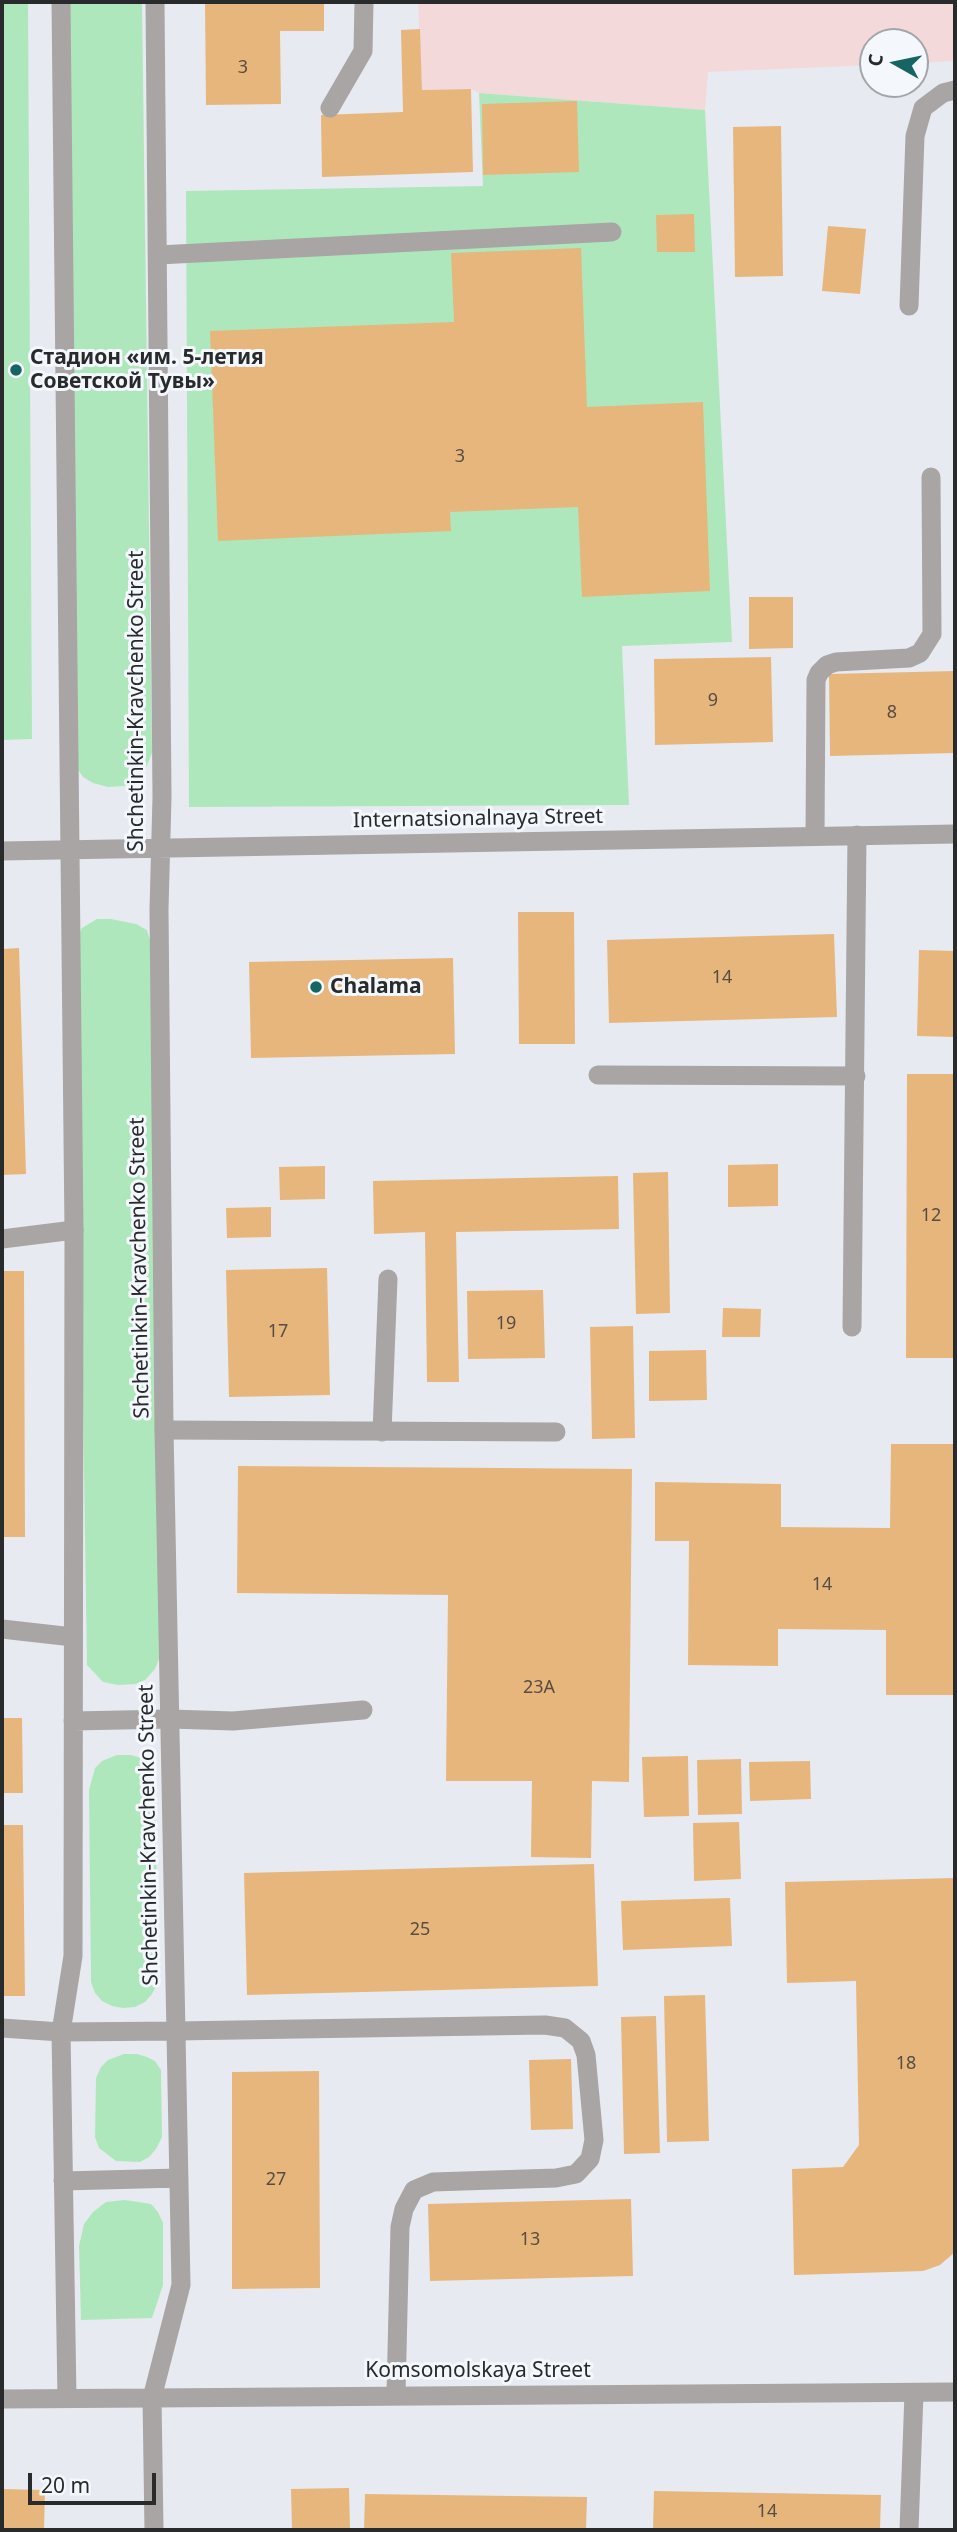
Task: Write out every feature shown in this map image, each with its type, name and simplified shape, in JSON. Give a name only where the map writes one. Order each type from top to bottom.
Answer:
[{"type":"street","points":[[61,2],[74,1230],[73,1956],[61,2032],[67,2398]]},
{"type":"street","name":"Shchetinkin-Kravchenko Street","points":[[154,2530],[152,2398],[181,2285],[164,1430],[155,2]]},
{"type":"street","points":[[330,108],[363,51],[363,2]]},
{"type":"street","points":[[909,306],[915,136],[923,108],[943,93],[955,89]]},
{"type":"street","points":[[158,255],[612,232]]},
{"type":"street","points":[[815,836],[816,680],[819,673],[827,665],[836,662],[909,658],[920,653],[932,634],[931,477]]},
{"type":"street","name":"Internatsionalnaya Street","points":[[2,851],[955,834]]},
{"type":"street","points":[[852,1327],[857,835]]},
{"type":"street","points":[[598,1075],[856,1076]]},
{"type":"street","points":[[2,1239],[74,1230]]},
{"type":"street","points":[[382,1432],[388,1279]]},
{"type":"street","points":[[164,1430],[556,1432]]},
{"type":"street","points":[[2,1629],[73,1637]]},
{"type":"street","points":[[73,1721],[233,1721],[363,1710]]},
{"type":"street","points":[[2,2028],[61,2032],[176,2032],[545,2025],[565,2028],[581,2041],[586,2055],[594,2140],[590,2159],[576,2174],[556,2178],[433,2182],[414,2190],[404,2209],[400,2227],[396,2394]]},
{"type":"street","points":[[64,2181],[179,2178]]},
{"type":"street","name":"Komsomolskaya Street","points":[[2,2399],[396,2394],[955,2392]]},
{"type":"street","points":[[909,2530],[914,2393]]},
{"type":"shaded area","points":[[418,2],[955,2],[955,61],[929,62],[929,28],[859,28],[859,66],[708,72],[705,110],[479,93],[471,89],[422,90]]},
{"type":"green space","name":"Стадион «им. 5-летия Советской Тувы»","points":[[2,2],[28,2],[32,739],[2,740]]},
{"type":"green space","points":[[67,2],[142,2],[152,753],[145,770],[134,781],[124,786],[108,787],[83,777],[76,767]]},
{"type":"green space","points":[[479,93],[705,110],[732,642],[622,646],[629,805],[189,807],[186,191],[483,186]]},
{"type":"green space","points":[[97,919],[136,924],[147,930],[151,944],[162,1652],[155,1669],[145,1680],[135,1684],[118,1685],[103,1682],[87,1665],[76,950],[82,928]]},
{"type":"green space","points":[[117,1755],[141,1758],[149,1762],[155,1771],[158,1982],[145,2002],[135,2007],[123,2008],[102,2001],[91,1982],[89,1790],[95,1768],[102,1761]]},
{"type":"green space","points":[[124,2054],[147,2057],[155,2061],[161,2070],[162,2137],[149,2157],[140,2162],[116,2161],[99,2148],[95,2137],[96,2078],[108,2060]]},
{"type":"green space","points":[[125,2200],[151,2204],[163,2223],[163,2285],[152,2318],[81,2320],[79,2246],[84,2224],[93,2212],[106,2202]]},
{"type":"building","points":[[205,2],[324,2],[324,31],[280,31],[281,104],[206,105]]},
{"type":"building","points":[[420,29],[422,90],[471,89],[473,172],[322,177],[321,115],[403,112],[401,30]]},
{"type":"building","points":[[577,101],[579,172],[483,175],[482,104]]},
{"type":"building","points":[[781,126],[783,276],[735,277],[733,127]]},
{"type":"building","points":[[694,214],[695,252],[657,252],[656,215]]},
{"type":"building","points":[[828,226],[866,229],[860,294],[822,291]]},
{"type":"building","points":[[581,248],[587,407],[703,402],[710,591],[582,597],[578,507],[450,512],[451,531],[218,541],[210,331],[454,322],[451,253]]},
{"type":"building","points":[[749,597],[793,597],[793,648],[749,649]]},
{"type":"building","points":[[771,657],[773,742],[655,745],[654,659]]},
{"type":"building","points":[[955,671],[955,753],[830,756],[829,674]]},
{"type":"building","points":[[518,912],[574,912],[575,1044],[519,1044]]},
{"type":"building","points":[[834,934],[837,1017],[609,1023],[607,940]]},
{"type":"building","points":[[19,948],[26,1174],[2,1175],[2,949]]},
{"type":"building","points":[[919,950],[955,951],[955,1037],[917,1036]]},
{"type":"building","points":[[453,958],[455,1054],[251,1058],[249,962]]},
{"type":"building","points":[[907,1074],[955,1074],[955,1358],[906,1358]]},
{"type":"building","points":[[778,1164],[778,1206],[728,1207],[728,1165]]},
{"type":"building","points":[[325,1166],[325,1199],[280,1200],[279,1167]]},
{"type":"building","points":[[668,1172],[670,1313],[636,1314],[633,1173]]},
{"type":"building","points":[[618,1176],[619,1229],[456,1232],[459,1382],[427,1382],[425,1232],[374,1234],[373,1181]]},
{"type":"building","points":[[271,1207],[271,1237],[227,1238],[226,1208]]},
{"type":"building","points":[[327,1268],[330,1395],[229,1397],[226,1270]]},
{"type":"building","points":[[2,1271],[24,1271],[25,1537],[2,1537]]},
{"type":"building","points":[[543,1290],[545,1358],[468,1359],[467,1291]]},
{"type":"building","points":[[723,1308],[761,1309],[760,1337],[722,1337]]},
{"type":"building","points":[[633,1326],[635,1438],[592,1439],[590,1327]]},
{"type":"building","points":[[706,1350],[707,1400],[649,1401],[649,1351]]},
{"type":"building","points":[[891,1444],[955,1444],[955,1695],[886,1695],[886,1630],[778,1629],[778,1666],[688,1665],[689,1541],[655,1541],[655,1482],[781,1484],[781,1527],[890,1528]]},
{"type":"building","points":[[238,1466],[632,1469],[629,1782],[592,1781],[591,1858],[531,1857],[532,1781],[446,1781],[448,1595],[237,1593]]},
{"type":"building","points":[[2,1718],[22,1718],[23,1793],[2,1793]]},
{"type":"building","points":[[688,1756],[689,1816],[644,1817],[642,1757]]},
{"type":"building","points":[[741,1759],[742,1814],[698,1815],[697,1760]]},
{"type":"building","points":[[810,1761],[811,1799],[750,1801],[749,1762]]},
{"type":"building","points":[[739,1822],[741,1879],[694,1881],[693,1823]]},
{"type":"building","points":[[2,1825],[23,1825],[25,1996],[2,1996]]},
{"type":"building","points":[[594,1864],[598,1986],[247,1995],[244,1873]]},
{"type":"building","points":[[955,1878],[955,2252],[940,2265],[923,2271],[794,2275],[792,2169],[843,2167],[859,2145],[856,1981],[787,1983],[785,1882]]},
{"type":"building","points":[[730,1898],[732,1946],[623,1950],[621,1901]]},
{"type":"building","points":[[705,1995],[709,2141],[667,2142],[664,1996]]},
{"type":"building","points":[[656,2016],[660,2153],[624,2154],[621,2017]]},
{"type":"building","points":[[571,2059],[573,2129],[531,2130],[529,2060]]},
{"type":"building","points":[[319,2071],[320,2288],[232,2289],[232,2072]]},
{"type":"building","points":[[631,2199],[633,2276],[430,2281],[428,2204]]},
{"type":"building","points":[[349,2488],[350,2530],[292,2530],[291,2489]]},
{"type":"building","points":[[2,2489],[45,2490],[44,2530],[2,2530]]},
{"type":"building","points":[[654,2491],[881,2495],[880,2530],[653,2530]]},
{"type":"building","points":[[365,2494],[587,2497],[586,2530],[364,2530]]},
{"type":"place","name":"Стадион «им. 5-летия Советской Тувы»","points":[[16,370]]},
{"type":"place","name":"Chalama","points":[[316,987]]}]
